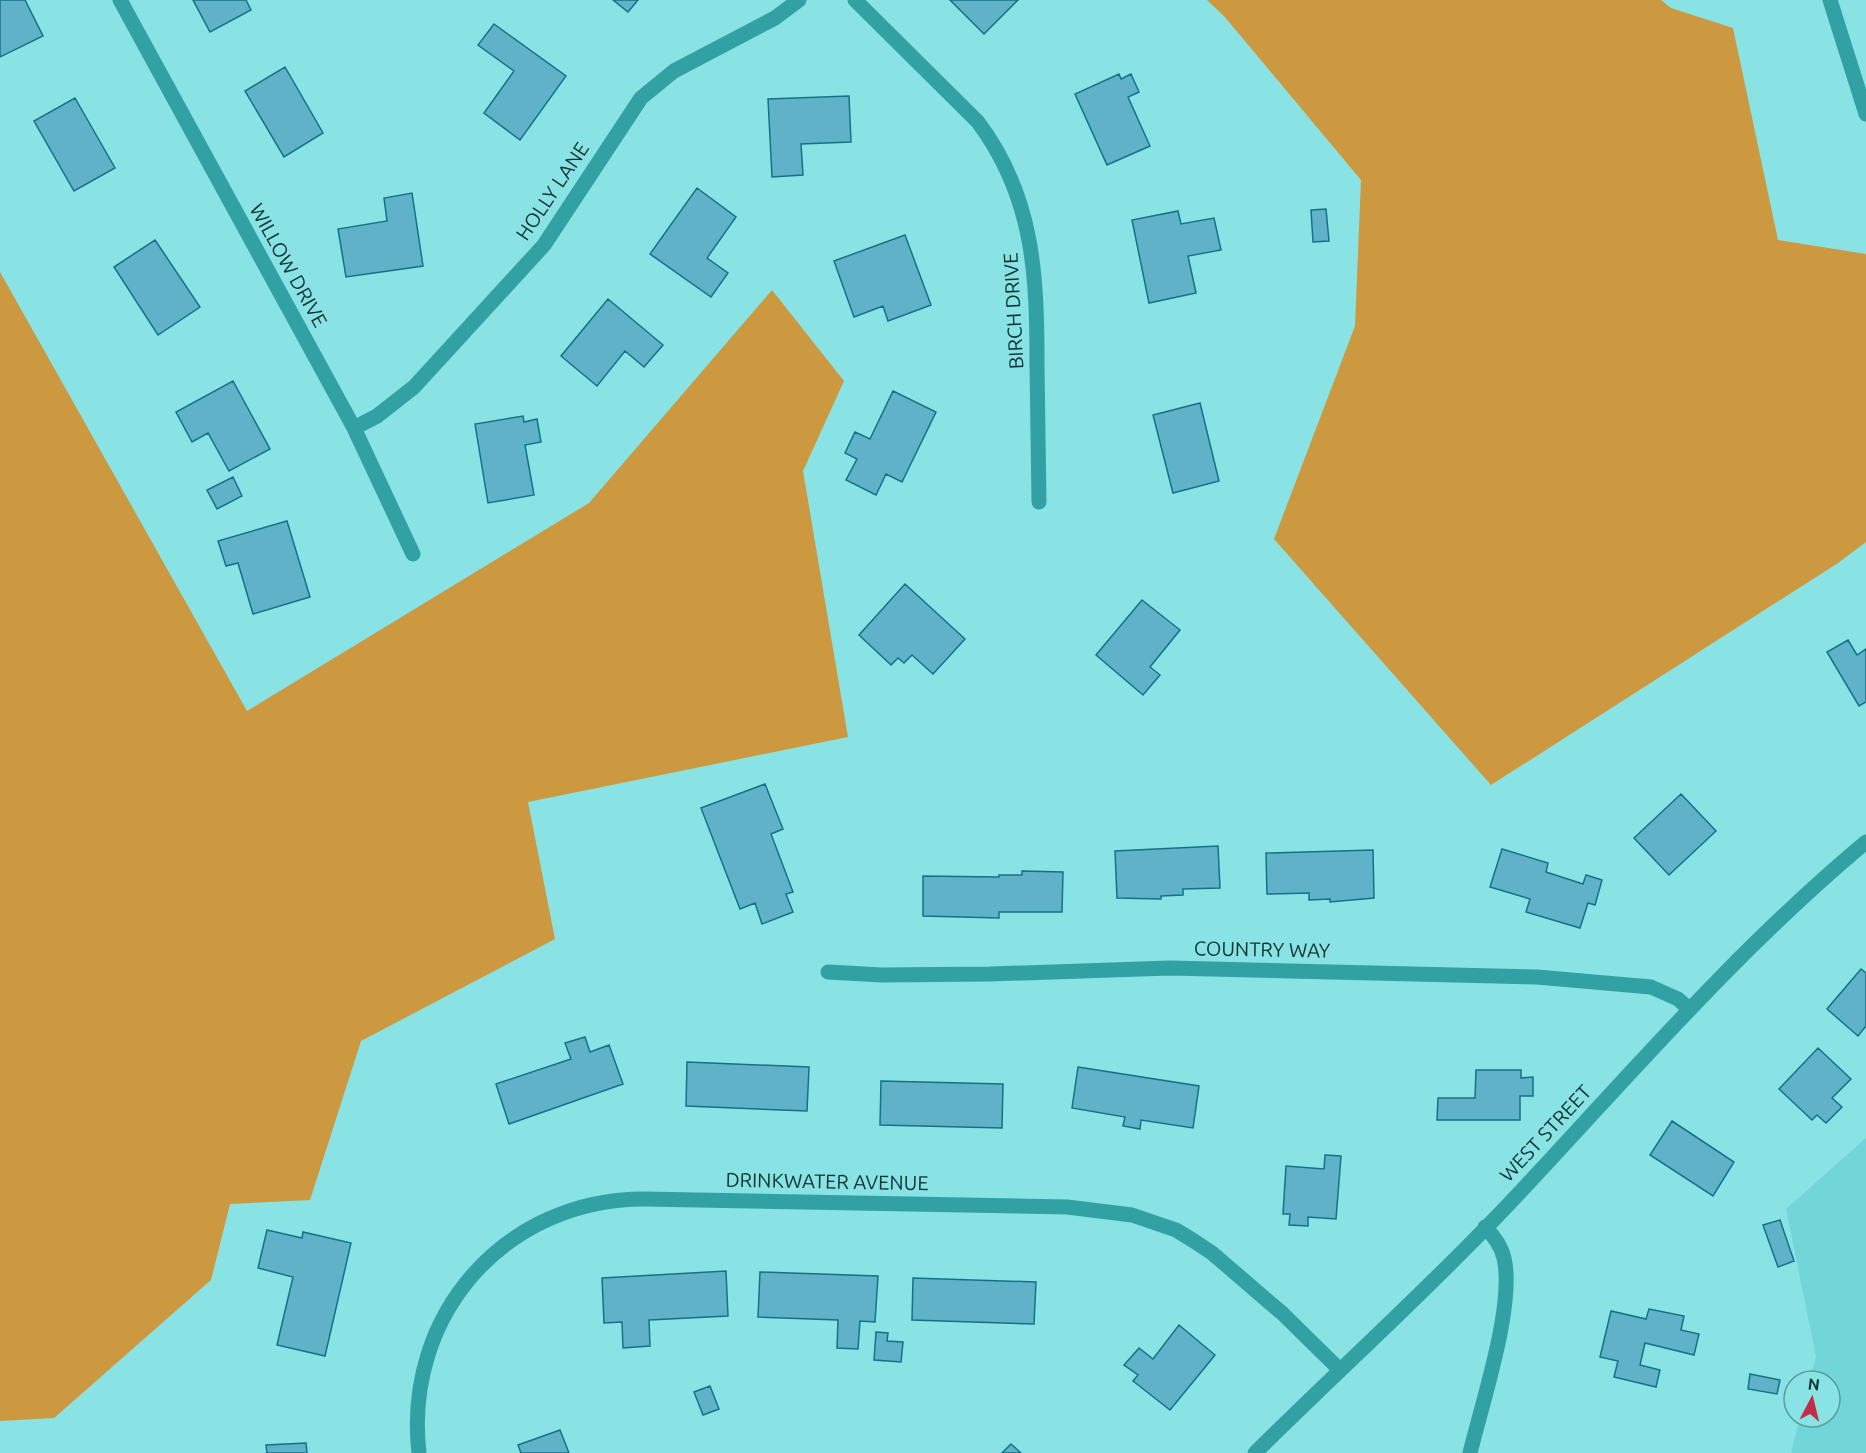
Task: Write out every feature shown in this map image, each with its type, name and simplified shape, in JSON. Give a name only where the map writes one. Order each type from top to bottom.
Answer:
[{"type":"street","name":"WILLOW DRIVE","points":[[120,0],[354,428],[413,554]]},
{"type":"street","name":"HOLLY LANE","points":[[354,428],[377,416],[414,387],[537,253],[562,221],[627,115],[649,90],[674,71],[775,18],[799,0]]},
{"type":"street","name":"BIRCH DRIVE","points":[[855,0],[978,122],[994,143],[1017,191],[1035,273],[1039,502]]},
{"type":"street","points":[[1830,0],[1866,114]]},
{"type":"street","name":"WEST STREET","points":[[1255,1453],[1485,1227],[1688,1008],[1779,919],[1866,842]]},
{"type":"street","name":"COUNTRY WAY","points":[[828,972],[882,975],[978,974],[1170,968],[1538,977],[1650,987],[1678,999],[1688,1008]]},
{"type":"street","name":"DRINKWATER AVENUE","points":[[419,1453],[419,1391],[423,1368],[431,1344],[452,1300],[466,1281],[501,1248],[561,1213],[602,1200],[668,1199],[1066,1207],[1132,1215],[1176,1230],[1212,1253],[1307,1335],[1340,1369]]},
{"type":"street","points":[[1470,1453],[1502,1320],[1507,1284],[1504,1257],[1500,1245],[1485,1227]]},
{"type":"shaded area","points":[[1207,0],[1661,0],[1671,8],[1733,28],[1778,240],[1866,254],[1866,542],[1838,563],[1491,785],[1274,539],[1355,326],[1361,180],[1224,16]]},
{"type":"shaded area","points":[[0,272],[247,711],[589,503],[772,290],[844,381],[803,471],[848,737],[528,802],[555,939],[361,1041],[310,1200],[230,1204],[211,1280],[54,1418],[0,1421]]},
{"type":"shaded area","points":[[1866,1138],[1866,1453],[1791,1453],[1797,1429],[1842,1429],[1842,1369],[1812,1369],[1816,1357],[1786,1209]]},
{"type":"building","points":[[0,0],[25,0],[43,36],[0,57]]},
{"type":"building","points":[[193,0],[246,0],[251,10],[210,32]]},
{"type":"building","points":[[613,0],[638,0],[628,12]]},
{"type":"building","points":[[950,0],[1018,0],[984,34]]},
{"type":"building","points":[[494,24],[566,76],[520,140],[484,113],[514,71],[478,45]]},
{"type":"building","points":[[285,67],[323,133],[284,157],[245,91]]},
{"type":"building","points":[[1119,74],[1121,79],[1131,74],[1139,92],[1128,97],[1150,146],[1107,165],[1075,94]]},
{"type":"building","points":[[849,96],[851,142],[801,144],[803,175],[772,177],[768,99]]},
{"type":"building","points":[[75,98],[115,168],[74,191],[34,121]]},
{"type":"building","points":[[697,188],[736,217],[707,258],[728,273],[711,297],[650,254]]},
{"type":"building","points":[[412,193],[423,266],[346,277],[338,229],[387,221],[384,198]]},
{"type":"building","points":[[1326,209],[1329,241],[1313,242],[1311,210]]},
{"type":"building","points":[[1178,211],[1181,224],[1214,218],[1221,250],[1188,256],[1196,293],[1149,303],[1132,220]]},
{"type":"building","points":[[905,235],[931,305],[888,321],[883,306],[854,317],[834,261]]},
{"type":"building","points":[[155,240],[200,307],[158,335],[114,267]]},
{"type":"building","points":[[608,299],[663,345],[644,367],[625,351],[597,386],[561,356]]},
{"type":"building","points":[[233,381],[270,449],[229,471],[208,433],[192,442],[176,412]]},
{"type":"building","points":[[893,391],[936,412],[902,482],[886,474],[876,495],[846,480],[857,459],[845,453],[855,432],[870,439]]},
{"type":"building","points":[[1200,403],[1219,481],[1173,493],[1153,415]]},
{"type":"building","points":[[523,416],[524,422],[537,419],[541,442],[525,445],[534,495],[488,503],[475,424]]},
{"type":"building","points":[[233,477],[242,496],[217,509],[207,490]]},
{"type":"building","points":[[287,521],[310,597],[253,614],[238,563],[226,566],[218,541]]},
{"type":"building","points":[[905,584],[965,639],[933,674],[912,655],[904,663],[898,658],[891,665],[859,635]]},
{"type":"building","points":[[1142,600],[1180,630],[1150,667],[1160,675],[1143,695],[1096,655]]},
{"type":"building","points":[[1848,640],[1857,655],[1866,649],[1866,702],[1859,706],[1827,652]]},
{"type":"building","points":[[765,784],[783,829],[771,834],[793,892],[786,894],[793,912],[762,924],[755,903],[740,909],[701,808]]},
{"type":"building","points":[[1681,794],[1716,831],[1669,875],[1634,838]]},
{"type":"building","points":[[1218,846],[1220,888],[1183,889],[1183,895],[1161,896],[1161,899],[1117,898],[1115,851]]},
{"type":"building","points":[[1502,849],[1548,863],[1546,872],[1583,884],[1586,875],[1602,880],[1595,905],[1588,903],[1580,928],[1526,912],[1530,899],[1490,887]]},
{"type":"building","points":[[1373,850],[1374,898],[1330,902],[1330,899],[1309,900],[1309,893],[1267,894],[1266,853]]},
{"type":"building","points":[[1022,871],[1063,872],[1062,912],[999,912],[999,918],[923,916],[923,876],[999,877],[999,875],[1022,875]]},
{"type":"building","points":[[1861,969],[1866,973],[1866,1026],[1858,1036],[1827,1009]]},
{"type":"building","points":[[585,1037],[590,1052],[609,1045],[623,1084],[509,1124],[496,1084],[571,1059],[565,1043]]},
{"type":"building","points":[[1818,1048],[1851,1079],[1832,1098],[1842,1107],[1826,1123],[1817,1115],[1812,1120],[1779,1089]]},
{"type":"building","points":[[687,1062],[809,1067],[807,1111],[686,1106]]},
{"type":"building","points":[[1078,1067],[1199,1086],[1193,1128],[1141,1120],[1140,1129],[1123,1126],[1125,1117],[1072,1108]]},
{"type":"building","points":[[1476,1070],[1521,1070],[1521,1078],[1533,1077],[1533,1096],[1520,1096],[1520,1120],[1437,1120],[1438,1098],[1475,1098]]},
{"type":"building","points":[[881,1081],[1003,1084],[1002,1128],[880,1125]]},
{"type":"building","points":[[1672,1121],[1734,1162],[1713,1196],[1650,1155]]},
{"type":"building","points":[[1325,1155],[1341,1156],[1336,1219],[1308,1217],[1308,1226],[1289,1225],[1290,1214],[1283,1214],[1286,1166],[1324,1169]]},
{"type":"building","points":[[1780,1220],[1794,1261],[1778,1267],[1763,1225]]},
{"type":"building","points":[[267,1230],[302,1238],[303,1232],[351,1243],[325,1356],[277,1345],[293,1277],[258,1268]]},
{"type":"building","points":[[726,1271],[728,1316],[649,1320],[650,1346],[623,1348],[622,1322],[604,1323],[602,1278]]},
{"type":"building","points":[[760,1272],[878,1276],[875,1322],[860,1321],[858,1349],[837,1348],[838,1320],[758,1317]]},
{"type":"building","points":[[913,1278],[1036,1282],[1034,1324],[912,1320]]},
{"type":"building","points":[[1649,1309],[1684,1316],[1681,1330],[1699,1334],[1694,1355],[1645,1343],[1640,1365],[1660,1370],[1656,1387],[1614,1377],[1618,1361],[1600,1357],[1611,1311],[1646,1319]]},
{"type":"building","points":[[1179,1325],[1215,1355],[1170,1410],[1133,1381],[1138,1375],[1124,1365],[1139,1348],[1153,1359]]},
{"type":"building","points":[[876,1332],[888,1333],[887,1341],[903,1342],[901,1362],[874,1360]]},
{"type":"building","points":[[1750,1374],[1780,1380],[1777,1394],[1748,1389]]},
{"type":"building","points":[[710,1386],[719,1409],[703,1415],[694,1392]]},
{"type":"building","points":[[560,1430],[569,1453],[521,1453],[518,1445]]},
{"type":"building","points":[[306,1443],[307,1453],[267,1453],[266,1445]]},
{"type":"building","points":[[1011,1444],[1021,1453],[1002,1453]]}]
